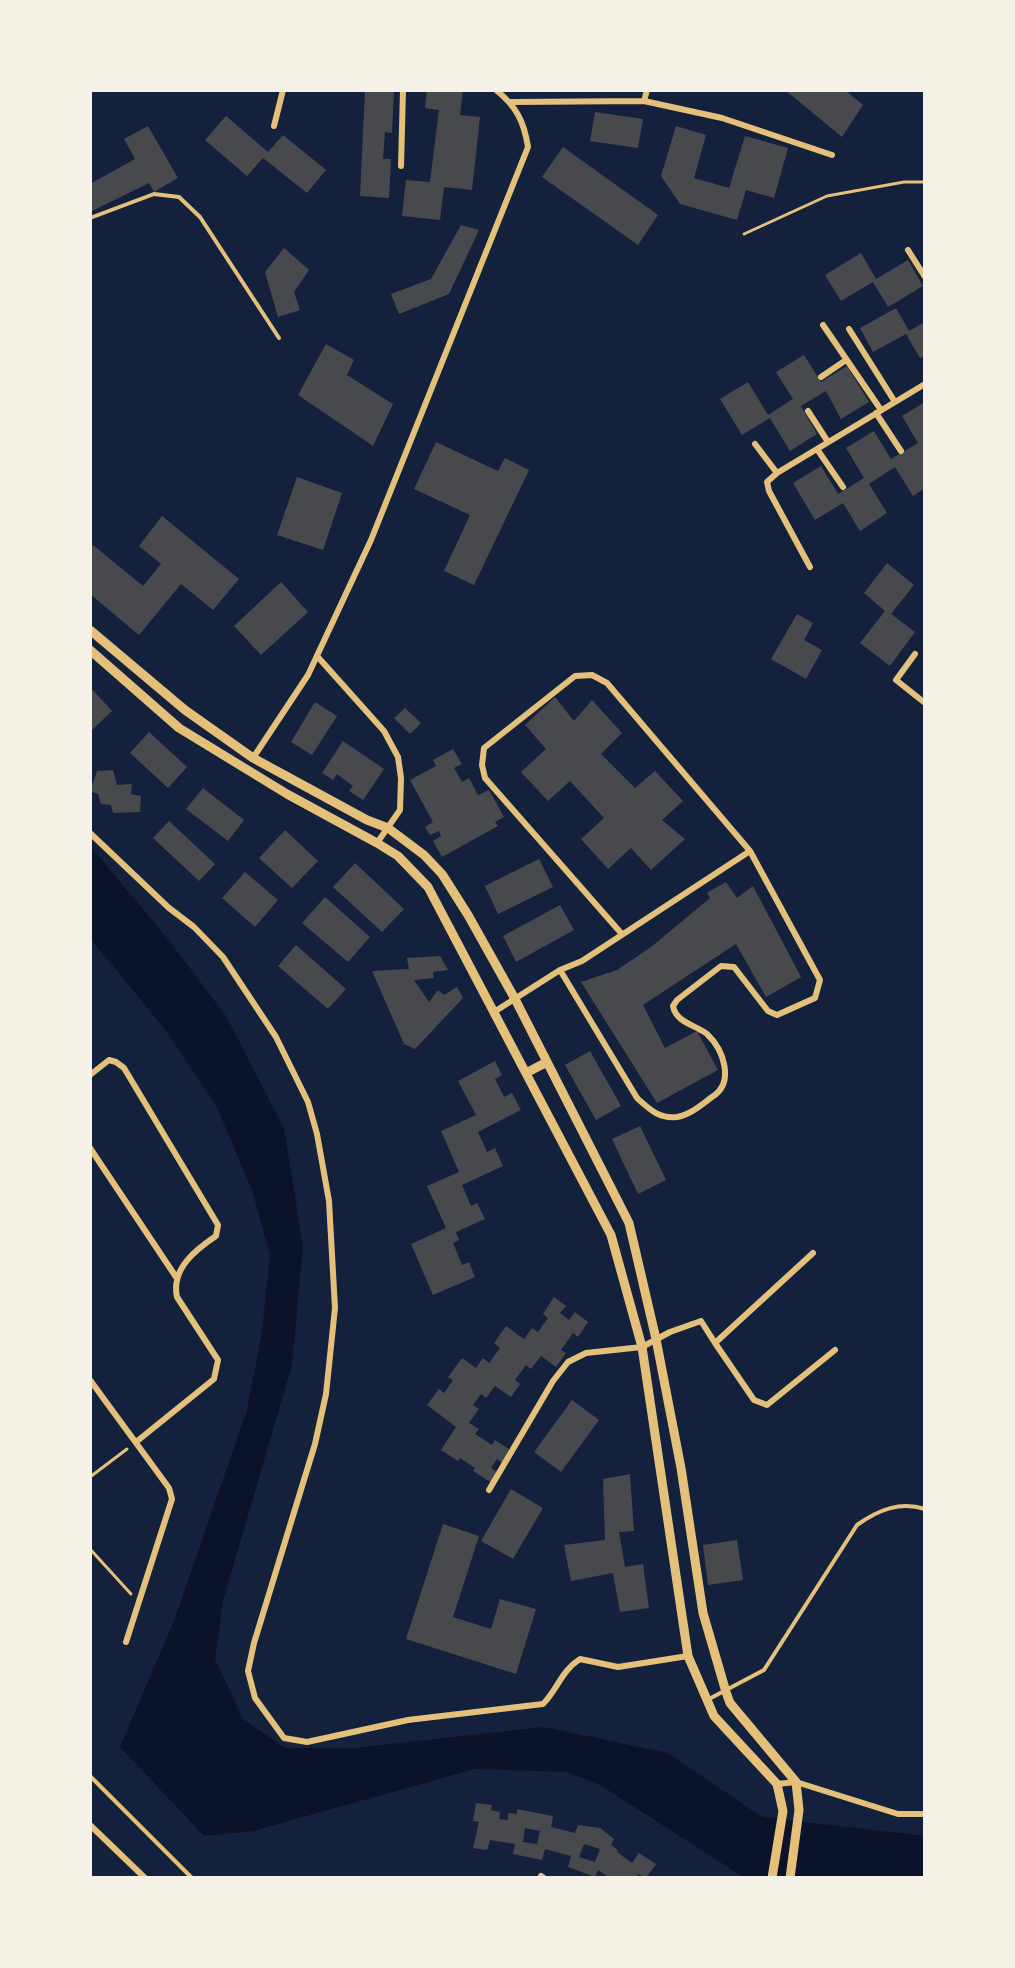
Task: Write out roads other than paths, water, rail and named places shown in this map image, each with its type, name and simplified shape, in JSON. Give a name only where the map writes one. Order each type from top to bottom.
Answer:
[{"type":"street","points":[[273,126],[283,90]]},
{"type":"street","points":[[401,166],[403,90]]},
{"type":"street","points":[[253,758],[308,675],[371,540],[528,147],[524,123],[511,102],[496,90]]},
{"type":"street","points":[[644,101],[648,90]]},
{"type":"street","points":[[511,102],[644,101],[722,118],[832,155]]},
{"type":"street","points":[[908,250],[925,277]]},
{"type":"street","points":[[824,326],[901,451]]},
{"type":"street","points":[[849,329],[895,402]]},
{"type":"street","points":[[820,376],[846,360]]},
{"type":"street","points":[[810,567],[769,491],[767,482],[777,473],[925,384]]},
{"type":"street","points":[[808,411],[828,442]]},
{"type":"street","points":[[755,444],[777,473]]},
{"type":"street","points":[[818,449],[843,487]]},
{"type":"street","points":[[90,630],[185,710],[253,758],[367,820],[388,828],[407,842],[442,874],[468,915],[515,999],[629,1223],[656,1339],[675,1437],[704,1613],[726,1692],[730,1703],[796,1782],[799,1810],[790,1878]]},
{"type":"street","points":[[90,650],[179,728],[287,794],[398,856],[428,887],[611,1235],[642,1347],[688,1656],[714,1716],[777,1784],[783,1811],[772,1878]]},
{"type":"street","points":[[915,654],[896,680],[925,703]]},
{"type":"street","points":[[317,656],[384,731],[399,757],[400,810],[377,843]]},
{"type":"street","points":[[123,678],[132,666]]},
{"type":"street","points":[[560,970],[637,1098],[654,1112],[667,1118],[684,1116],[719,1093],[726,1081],[727,1070],[706,1034],[686,1024],[674,1011],[673,1006],[677,1000],[721,966],[728,965],[734,967],[768,1011],[777,1015],[815,998],[820,980],[750,851],[607,683],[592,675],[575,676],[484,748],[482,765],[485,778],[621,933]]},
{"type":"street","points":[[287,794],[295,782]]},
{"type":"street","points":[[90,833],[168,908],[194,927],[223,957],[276,1037],[308,1102],[317,1134],[329,1200],[335,1308],[326,1394],[315,1444],[254,1643],[248,1671],[255,1698],[284,1738],[307,1742],[408,1720],[543,1704],[567,1667],[580,1659],[618,1667],[688,1656]]},
{"type":"street","points":[[398,856],[407,842]]},
{"type":"street","points":[[494,1012],[560,970],[582,961],[621,933],[750,851]]},
{"type":"street","points":[[428,887],[442,874]]},
{"type":"street","points":[[90,1075],[109,1060],[124,1068],[218,1225],[216,1236],[202,1246],[181,1268],[176,1277]]},
{"type":"street","points":[[526,1074],[547,1062]]},
{"type":"street","points":[[90,1148],[176,1277],[177,1297],[218,1360],[214,1379],[136,1442]]},
{"type":"street","points":[[715,1343],[813,1253]]},
{"type":"street","points":[[489,1490],[553,1381],[568,1362],[586,1353],[642,1347],[701,1321],[754,1401],[767,1405],[835,1350]]},
{"type":"street","points":[[90,1380],[169,1488],[172,1498],[126,1642]]},
{"type":"street","points":[[656,1441],[675,1437]]},
{"type":"street","points":[[777,1784],[796,1782],[898,1814],[925,1814]]},
{"type":"street","points":[[90,1825],[145,1878]]},
{"type":"lane","points":[[90,218],[154,194],[179,197],[200,217],[279,338]]},
{"type":"lane","points":[[707,1700],[764,1670],[857,1525],[874,1513],[888,1508],[912,1505],[925,1509]]},
{"type":"lane","points":[[90,1776],[192,1878]]},
{"type":"water","points":[[90,846],[168,939],[226,1016],[284,1128],[303,1246],[292,1365],[223,1601],[215,1659],[243,1719],[285,1748],[355,1748],[544,1727],[668,1753],[762,1817],[925,1836],[925,1878],[745,1878],[600,1785],[567,1772],[475,1769],[253,1831],[204,1836],[120,1747],[175,1618],[247,1410],[262,1332],[270,1255],[252,1190],[216,1105],[163,1027],[90,938]]}]
